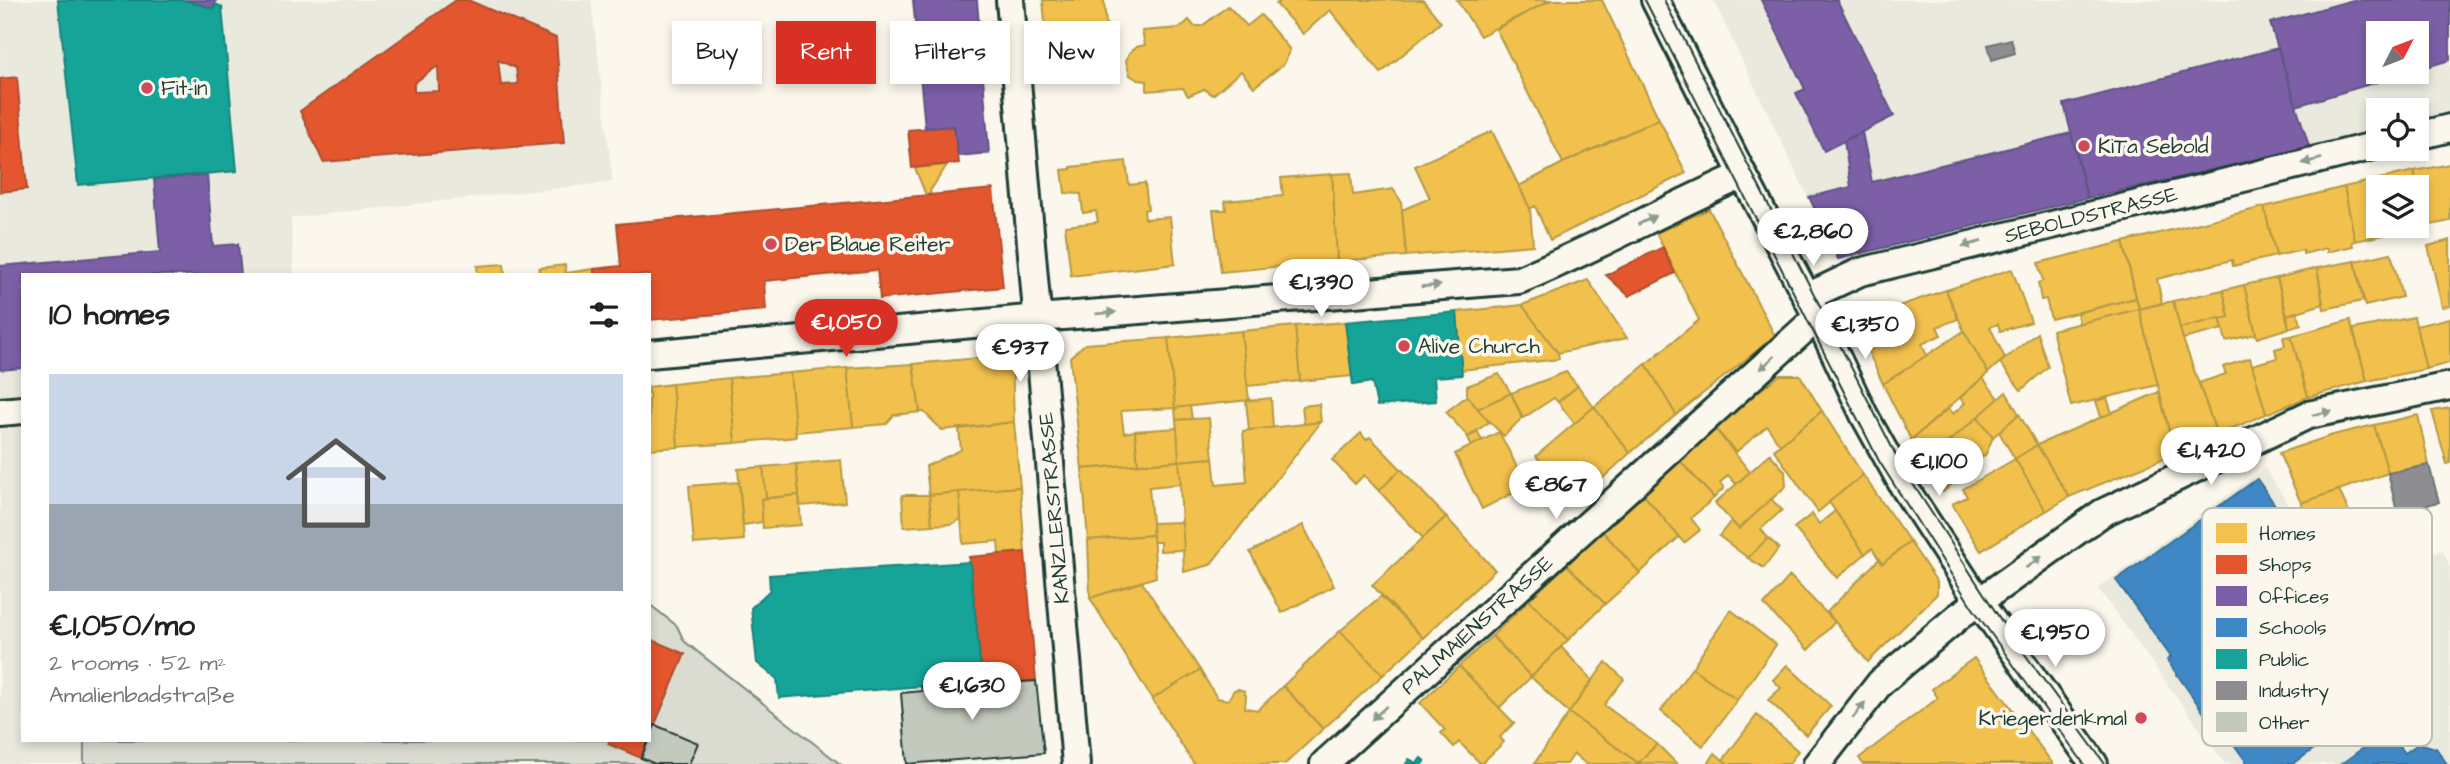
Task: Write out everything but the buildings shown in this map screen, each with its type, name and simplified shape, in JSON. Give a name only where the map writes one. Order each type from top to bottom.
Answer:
[{"type":"street","name":"KANZLERSTRASSE","points":[[1010,0],[1076,764]]},
{"type":"street","points":[[1655,0],[1742,175],[1813,308],[1864,415],[1904,487],[1979,602],[2094,764]]},
{"type":"street","points":[[2429,133],[2450,128]]},
{"type":"street","name":"SEBOLDSTRASSE","points":[[1813,308],[1860,272],[2366,148]]},
{"type":"street","points":[[651,354],[1038,318],[1519,279],[1567,261],[1706,190],[1742,175]]},
{"type":"street","name":"PALMAIENSTRASSE","points":[[1324,764],[1789,343],[1813,308]]},
{"type":"street","points":[[1817,764],[1880,683],[1979,602],[2102,513],[2308,415],[2450,386]]},
{"type":"street","points":[[0,412],[21,410]]},
{"type":"shaded area","points":[[0,0],[591,0],[613,182],[291,218],[294,273],[21,273],[21,742],[84,742],[84,764],[0,764]]},
{"type":"shaded area","points":[[1713,0],[2450,0],[2450,116],[2429,121],[2429,98],[2366,98],[2366,137],[1838,259]]},
{"type":"shaded area","points":[[2265,468],[2290,508],[2209,508]]},
{"type":"shaded area","points":[[2202,513],[2202,732],[2098,588]]},
{"type":"shaded area","points":[[2443,550],[2450,568],[2450,764],[2225,764],[2212,746],[2432,746],[2432,554]]},
{"type":"shaded area","points":[[651,606],[677,626],[684,641],[840,764],[84,764],[84,742],[651,742]]},
{"type":"tram line","points":[[1645,0],[1879,461],[1972,607],[2084,764]]},
{"type":"tram line","points":[[1664,0],[1902,467],[2008,631],[2105,764]]},
{"type":"place","name":"Fit-in","points":[[147,88]]},
{"type":"place","name":"KiTa Sebold","points":[[2084,146]]},
{"type":"place","name":"Der Blaue Reiter","points":[[771,244]]},
{"type":"place","name":"Alive Church","points":[[1404,346]]},
{"type":"place","name":"Kriegerdenkmal","points":[[2141,718]]}]
